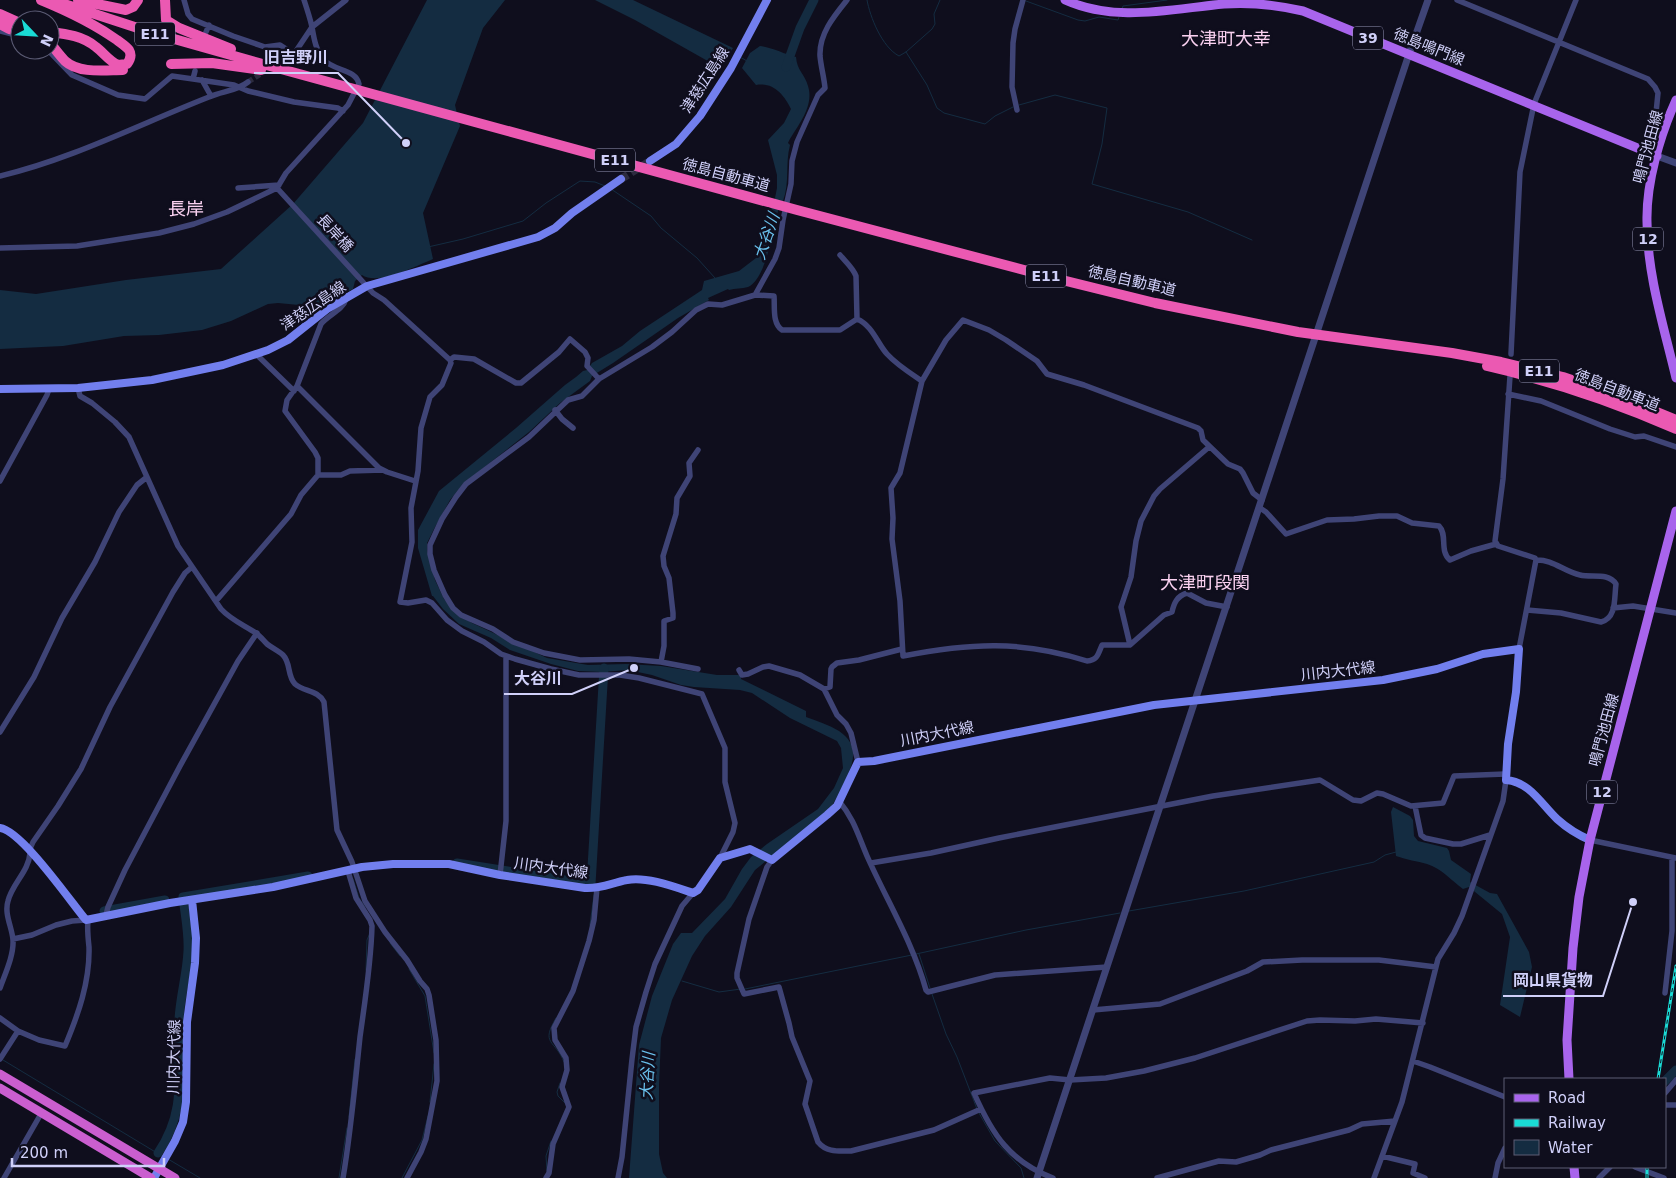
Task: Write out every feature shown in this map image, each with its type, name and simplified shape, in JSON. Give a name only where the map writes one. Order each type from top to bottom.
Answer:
[{"type":"highway","points":[[41,0],[64,9],[103,30],[128,48],[130,52],[129,60],[126,64],[118,66],[91,43],[83,39],[60,34]]},
{"type":"highway","name":"徳島自動車道","points":[[52,0],[153,33],[259,63],[484,123],[796,210],[1155,303],[1298,332],[1468,356],[1554,375],[1610,393],[1673,423]]},
{"type":"highway","points":[[78,0],[121,10],[130,9],[138,0]]},
{"type":"highway","points":[[165,0],[166,20],[171,24],[216,44],[247,54],[259,63]]},
{"type":"highway","points":[[60,55],[72,65],[85,69],[129,70]]},
{"type":"highway","points":[[171,64],[212,63],[235,65],[343,86]]},
{"type":"highway","points":[[0,1074],[161,1166],[175,1178]]},
{"type":"highway","points":[[0,1088],[152,1178]]},
{"type":"main road","name":"津慈広島線","points":[[650,161],[676,144],[700,116],[731,68],[767,0]]},
{"type":"main road","name":"徳島鳴門線","points":[[1065,0],[1096,10],[1122,14],[1149,13],[1225,4],[1261,2],[1289,4],[1654,154]]},
{"type":"main road","name":"鳴門池田線","points":[[1676,100],[1654,154],[1647,221],[1651,268],[1676,378]]},
{"type":"main road","name":"津慈広島線","points":[[0,389],[78,388],[152,380],[223,365],[256,354],[288,340],[327,309],[367,286],[538,237],[555,228],[572,213],[621,179]]},
{"type":"main road","name":"鳴門池田線","points":[[1569,1078],[1568,1040],[1573,948],[1579,897],[1590,840],[1676,511]]},
{"type":"main road","points":[[1519,649],[1506,777],[1529,789],[1562,823],[1578,836],[1590,840]]},
{"type":"main road","name":"川内大代線","points":[[858,762],[884,759],[1154,705],[1382,680],[1437,669],[1483,654],[1519,649]]},
{"type":"main road","points":[[693,893],[698,890],[720,858],[750,849],[755,850],[770,860],[827,815],[839,801],[858,762]]},
{"type":"main road","points":[[1,826],[22,843],[45,868],[87,920]]},
{"type":"main road","name":"川内大代線","points":[[87,920],[107,912],[192,900],[273,886],[351,869],[393,864],[449,864],[500,875],[597,888],[634,879],[674,886],[693,893]]},
{"type":"main road","name":"川内大代線","points":[[152,1178],[168,1154],[183,1122],[186,1102],[187,1022],[195,963],[196,938],[192,900]]},
{"type":"street","points":[[0,248],[77,246],[159,233],[194,224],[227,212],[278,186],[286,173],[343,111],[355,94],[359,84],[358,79],[354,75],[328,64],[294,54],[280,45],[265,47],[192,19],[188,14],[184,0]]},
{"type":"street","points":[[304,0],[312,27],[313,38],[320,54],[328,64]]},
{"type":"street","points":[[286,58],[294,54],[312,27],[346,0]]},
{"type":"street","points":[[755,295],[779,248],[791,184],[792,161],[797,142],[818,95],[825,88],[820,56],[825,30],[847,0]]},
{"type":"street","points":[[1038,1176],[1428,0]]},
{"type":"street","points":[[1457,0],[1648,80],[1656,87],[1658,92],[1654,154],[1676,163]]},
{"type":"street","points":[[1511,354],[1520,172],[1534,104],[1576,0]]},
{"type":"street","points":[[1016,107],[1012,87],[1013,43],[1022,2]]},
{"type":"street","points":[[206,32],[209,25]]},
{"type":"street","points":[[58,60],[72,75],[124,97],[145,99],[172,76],[242,87],[248,91],[294,102],[338,108],[343,111]]},
{"type":"street","points":[[192,79],[194,72]]},
{"type":"street","points":[[202,80],[211,96]]},
{"type":"street","points":[[0,176],[83,148],[211,96],[242,87],[248,82]]},
{"type":"street","points":[[238,188],[278,186]]},
{"type":"street","name":"長岸橋","points":[[278,186],[291,204],[360,279],[450,360]]},
{"type":"street","points":[[840,255],[847,265],[854,270],[856,276],[857,319]]},
{"type":"street","points":[[698,669],[661,662],[630,659],[580,660],[544,652],[513,642],[493,629],[461,615],[453,608],[444,595],[430,554],[432,538],[442,519],[466,484],[529,436],[568,400],[582,396],[597,377],[652,347],[702,307],[708,304],[722,305],[755,295],[774,296],[775,321],[782,330],[840,330],[857,319]]},
{"type":"street","points":[[216,601],[291,514],[301,495],[318,474],[319,467],[315,452],[285,412],[287,400],[296,388],[321,324],[344,305],[346,299]]},
{"type":"street","points":[[857,319],[866,323],[886,353],[893,360],[922,381]]},
{"type":"street","points":[[1226,607],[1206,603],[1187,593],[1182,594],[1177,598],[1172,612],[1164,615],[1130,645],[1102,645],[1094,660],[1087,661],[1044,650],[1007,646],[956,647],[903,656],[900,601],[892,538],[891,488],[900,473],[922,381],[946,340],[963,320],[989,330],[1006,340],[1037,361],[1046,374],[1084,385],[1198,428],[1201,431],[1202,440],[1214,449],[1228,464],[1240,469],[1244,473],[1253,493],[1262,500]]},
{"type":"street","points":[[597,377],[586,364],[588,358],[585,352],[570,339],[559,352],[521,383],[516,383],[474,359],[454,357],[450,360],[451,363],[442,385],[430,397],[419,439],[418,471],[410,508],[412,542],[400,602],[408,603],[426,600],[432,603],[456,627],[506,656],[562,672],[639,678],[700,693],[704,697],[725,748],[725,782],[735,823],[733,832],[720,858]]},
{"type":"street","points":[[256,354],[296,388],[382,470]]},
{"type":"street","points":[[1496,544],[1503,479],[1510,376]]},
{"type":"street","points":[[78,388],[80,396],[92,403],[115,422],[129,437],[178,546],[221,609],[285,658],[295,683],[322,697],[336,823],[351,869],[365,901],[385,932],[427,989],[429,995],[436,1040],[437,1081],[426,1139],[407,1178]]},
{"type":"street","points":[[0,482],[49,389]]},
{"type":"street","points":[[1508,394],[1541,401],[1610,429],[1635,437],[1644,436],[1676,447]]},
{"type":"street","points":[[555,410],[573,428]]},
{"type":"street","points":[[1130,645],[1121,607],[1131,576],[1141,521],[1154,496],[1160,489],[1209,447]]},
{"type":"street","points":[[661,662],[664,646],[664,621],[673,618],[674,613],[669,578],[664,566],[664,549],[676,514],[677,498],[690,476],[689,463],[698,450]]},
{"type":"street","points":[[318,474],[341,475],[350,471],[382,470],[415,481]]},
{"type":"street","points":[[0,732],[34,676],[62,618],[87,576],[119,512],[137,485],[147,477]]},
{"type":"street","points":[[1260,508],[1286,534],[1327,520],[1397,516],[1412,523],[1441,528],[1443,549],[1450,560],[1471,551],[1496,544],[1581,576],[1605,576],[1616,584],[1613,608],[1611,617],[1608,620],[1601,622],[1561,613],[1527,610]]},
{"type":"street","points":[[1519,649],[1536,560]]},
{"type":"street","points":[[0,988],[13,948],[7,912],[8,902],[30,861],[33,842],[81,769],[110,707],[164,607],[185,573],[192,567]]},
{"type":"street","points":[[1613,608],[1633,606],[1676,613]]},
{"type":"street","points":[[107,912],[124,870],[238,660],[254,636]]},
{"type":"street","points":[[824,689],[830,687],[831,669],[837,664],[902,649]]},
{"type":"street","points":[[500,875],[506,821],[506,656]]},
{"type":"street","points":[[738,670],[742,674],[748,674],[768,666],[782,669],[800,675],[824,689],[837,714],[851,733],[858,762]]},
{"type":"street","points":[[872,863],[931,853],[992,839],[1213,796],[1320,780],[1353,800],[1361,801],[1377,793],[1404,804],[1415,806],[1443,803],[1454,776],[1506,777],[1503,801],[1462,916],[1454,934],[1440,954],[1402,1102],[1374,1178]]},
{"type":"street","points":[[839,801],[858,831],[916,958],[928,992],[995,975],[1107,967]]},
{"type":"street","points":[[1415,806],[1421,835],[1425,838],[1461,844],[1490,835]]},
{"type":"street","points":[[1590,840],[1674,858],[1672,931],[1665,993]]},
{"type":"street","points":[[770,860],[747,927],[737,973],[744,994],[779,987],[792,1037],[810,1081],[805,1104],[818,1142],[822,1147],[837,1152],[851,1151],[934,1130],[981,1109]]},
{"type":"street","points":[[342,1178],[349,1145],[360,1035],[369,977],[372,936],[370,920],[356,898],[351,869]]},
{"type":"street","points":[[546,1178],[549,1173],[553,1144],[569,1107],[562,1087],[567,1070],[566,1058],[555,1040],[554,1028],[573,990],[589,941],[594,920],[597,888]]},
{"type":"street","points":[[618,1178],[622,1157],[632,1059],[641,1009],[655,964],[682,906],[693,893]]},
{"type":"street","points":[[0,1018],[18,1031],[39,1040],[65,1046],[81,1008],[84,994],[89,948],[87,920],[56,925],[32,935],[13,939]]},
{"type":"street","points":[[1093,1010],[1160,1004],[1247,971],[1256,965],[1302,960],[1379,960],[1436,967]]},
{"type":"street","points":[[1053,1178],[1038,1176],[1002,1144],[981,1109],[974,1093],[1050,1078],[1070,1080],[1106,1078],[1144,1071],[1195,1058],[1307,1021],[1355,1022],[1376,1019],[1423,1023]]},
{"type":"street","points":[[1,1057],[18,1031]]},
{"type":"street","points":[[1413,1061],[1430,1066],[1504,1097]]},
{"type":"street","points":[[1666,1092],[1676,1080]]},
{"type":"street","points":[[4,1178],[42,1112]]},
{"type":"street","points":[[1156,1178],[1219,1161],[1236,1162],[1271,1150],[1349,1130],[1362,1124],[1396,1121]]},
{"type":"street","points":[[1495,1178],[1498,1163],[1504,1150]]},
{"type":"street","points":[[1382,1156],[1415,1164],[1413,1172],[1424,1178]]},
{"type":"street","points":[[1599,1178],[1609,1168]]},
{"type":"street","points":[[1637,1168],[1664,1178]]},
{"type":"street","points":[[1651,1168],[1652,1174]]},
{"type":"water","points":[[427,0],[505,0],[483,28],[455,105],[460,126],[423,213],[433,259],[387,277],[369,278],[362,275],[355,281],[353,289],[327,302],[299,305],[268,304],[231,321],[202,330],[159,335],[124,336],[63,346],[0,349],[0,290],[36,294],[126,280],[221,269],[293,204],[363,123]]},
{"type":"water","points":[[595,0],[633,0],[733,48],[728,56],[713,64]]},
{"type":"water","points":[[760,46],[796,57],[798,66],[807,82],[809,102],[807,110],[788,143],[790,145],[785,194],[778,210],[765,261],[755,282],[748,287],[728,289],[708,298],[709,300],[678,318],[592,376],[590,381],[560,403],[529,432],[463,484],[450,500],[427,543],[435,580],[444,599],[455,611],[472,623],[547,658],[588,665],[626,664],[661,666],[717,675],[739,675],[741,679],[806,711],[806,717],[839,731],[846,737],[853,749],[850,769],[828,811],[755,870],[731,907],[705,936],[692,956],[672,1000],[661,1038],[659,1154],[663,1173],[667,1178],[629,1178],[639,1045],[652,996],[673,944],[681,933],[692,933],[725,899],[751,857],[818,809],[834,788],[843,768],[841,748],[837,741],[790,718],[752,693],[740,690],[681,685],[652,675],[628,670],[578,671],[510,650],[491,638],[459,624],[432,596],[418,548],[418,530],[439,491],[565,385],[587,370],[592,363],[622,346],[640,331],[702,290],[704,281],[739,271],[756,258],[777,188],[777,175],[768,140],[784,123],[791,109],[782,94],[768,86],[756,85],[742,68],[750,53]]},
{"type":"water","points":[[1393,807],[1410,816],[1413,820],[1414,836],[1418,841],[1447,848],[1451,860],[1471,874],[1470,882],[1490,893],[1497,894],[1529,952],[1532,967],[1520,1017],[1500,1005],[1510,937],[1502,914],[1469,887],[1463,889],[1437,868],[1396,856],[1391,812]]},
{"type":"waterway","name":"大谷川","points":[[786,67],[800,28],[814,0]]},
{"type":"waterway","points":[[867,0],[874,23],[882,39],[899,56],[932,29],[935,24],[934,14],[940,0]]},
{"type":"waterway","points":[[1122,9],[1123,6],[1167,0]]},
{"type":"waterway","points":[[1026,1],[1078,20],[1085,21],[1099,17],[1118,20],[1119,17]]},
{"type":"waterway","points":[[906,52],[927,85],[937,108],[944,113],[985,124],[995,116],[1013,107]]},
{"type":"waterway","points":[[740,57],[747,61]]},
{"type":"waterway","points":[[1019,105],[1055,95],[1107,108],[1102,144],[1092,184],[1188,212],[1252,240]]},
{"type":"waterway","points":[[428,247],[463,239],[523,221],[546,203],[580,181],[595,182],[605,186]]},
{"type":"waterway","points":[[611,189],[651,216],[661,228],[697,258],[715,278]]},
{"type":"waterway","points":[[457,863],[591,884],[604,668]]},
{"type":"waterway","points":[[1129,911],[1244,891],[1374,862],[1385,855],[1396,852]]},
{"type":"waterway","points":[[158,1153],[168,1136],[174,1120],[179,1088],[179,1020],[188,951],[183,897],[308,876]]},
{"type":"waterway","points":[[353,879],[359,898],[365,907]]},
{"type":"waterway","points":[[590,925],[594,895]]},
{"type":"waterway","points":[[104,911],[165,900]]},
{"type":"waterway","points":[[916,954],[1026,930],[1120,913]]},
{"type":"waterway","points":[[366,970],[367,940],[370,933]]},
{"type":"waterway","points":[[390,943],[400,956]]},
{"type":"waterway","points":[[919,954],[930,988]]},
{"type":"waterway","points":[[745,989],[912,955]]},
{"type":"waterway","points":[[409,969],[425,996],[434,1053]]},
{"type":"waterway","points":[[682,981],[719,992],[741,989]]},
{"type":"waterway","points":[[932,994],[946,1034],[977,1109]]},
{"type":"waterway","points":[[556,1018],[551,1027],[549,1038],[564,1062]]},
{"type":"waterway","points":[[349,1117],[355,1059]]},
{"type":"waterway","points":[[3,1060],[162,1156]]},
{"type":"waterway","points":[[430,1102],[434,1064]]},
{"type":"waterway","points":[[1666,1080],[1676,1070]]},
{"type":"waterway","points":[[560,1083],[557,1092],[558,1096],[565,1103]]},
{"type":"waterway","points":[[979,1113],[995,1141],[1021,1168],[1024,1178]]},
{"type":"waterway","points":[[402,1178],[422,1140],[428,1116]]},
{"type":"waterway","points":[[339,1178],[347,1128]]},
{"type":"waterway","points":[[547,1171],[546,1156],[551,1141]]},
{"type":"waterway","points":[[168,1159],[200,1178]]},
{"type":"tunnel","points":[[273,66],[286,58]]},
{"type":"tunnel","points":[[248,82],[265,71]]},
{"type":"tunnel","points":[[621,179],[650,161]]},
{"type":"railway","points":[[1658,1078],[1676,966]]},
{"type":"railway","points":[[1647,1168],[1647,1178]]},
{"type":"place","name":"旧吉野川","points":[[406,143]]},
{"type":"place","name":"大谷川","points":[[634,668]]},
{"type":"place","name":"岡山県貨物","points":[[1633,902]]},
{"type":"district","name":"大津町大幸","points":[[1226,39]]},
{"type":"district","name":"長岸","points":[[186,209]]},
{"type":"district","name":"大津町段関","points":[[1205,583]]}]
